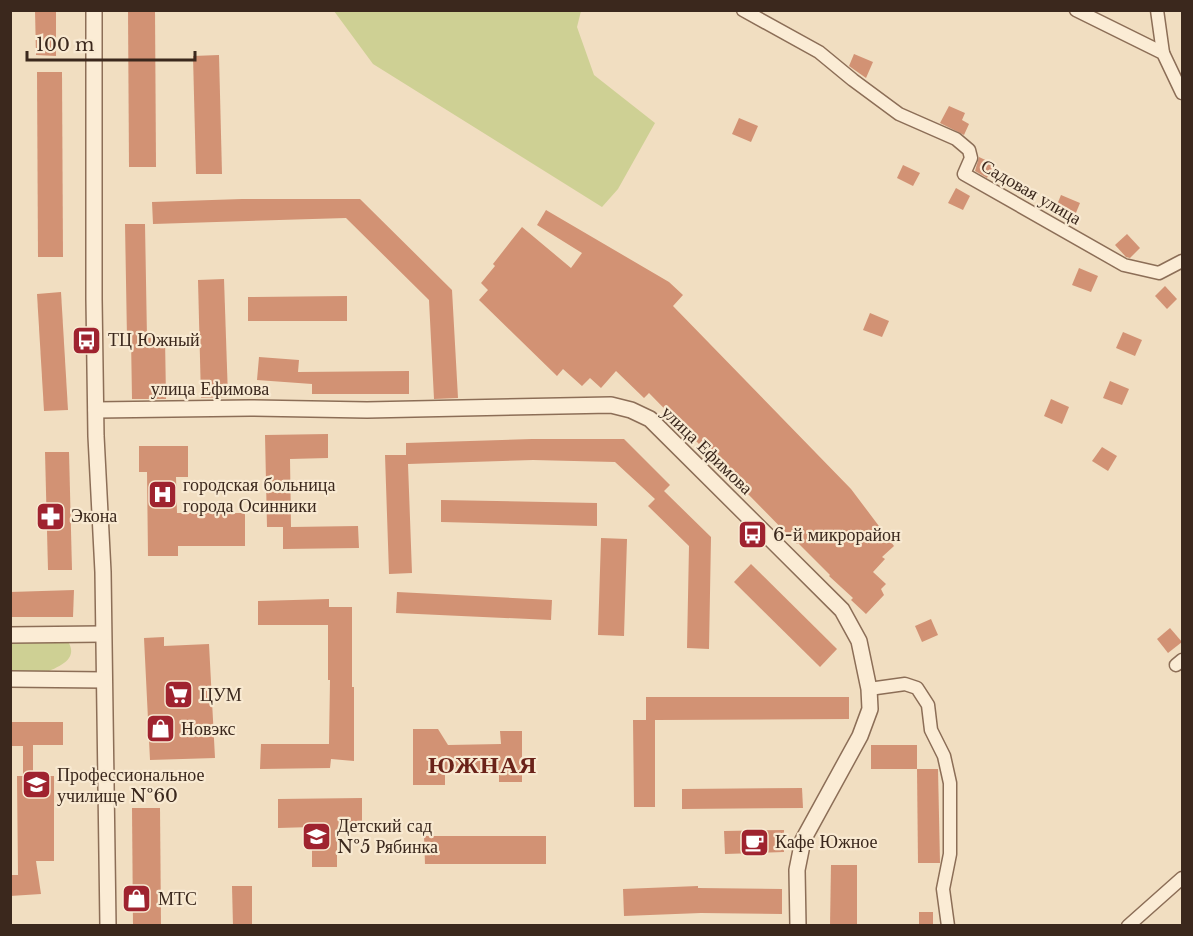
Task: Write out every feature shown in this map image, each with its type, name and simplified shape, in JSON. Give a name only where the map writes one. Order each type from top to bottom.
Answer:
[{"type":"street","points":[[94,10],[93,237],[96,410],[103,572],[108,926]]},
{"type":"street","name":"Садовая улица","points":[[743,10],[819,52],[899,114],[956,139],[969,150],[971,158],[964,174],[1124,265],[1159,273],[1182,261]]},
{"type":"street","points":[[1076,10],[1163,53]]},
{"type":"street","points":[[1157,10],[1163,53],[1182,93]]},
{"type":"street","name":"улица Ефимова","points":[[96,410],[250,408],[367,410],[611,405],[650,419],[842,610],[859,641],[869,689],[870,709],[860,736],[803,840],[797,870],[798,926]]},
{"type":"street","points":[[10,635],[103,634]]},
{"type":"street","points":[[10,679],[104,680]]},
{"type":"street","points":[[869,689],[905,684],[917,688],[928,705],[931,730],[944,756],[950,783],[950,854],[943,889],[948,926]]},
{"type":"street","points":[[1128,926],[1182,878]]},
{"type":"green space","points":[[334,11],[581,11],[577,27],[594,75],[655,123],[618,189],[602,207],[373,64]]},
{"type":"green space","points":[[10,640],[67,640],[71,651],[70,656],[68,660],[54,669],[40,674],[11,674]]},
{"type":"building","points":[[35,10],[56,10],[56,56],[36,55]]},
{"type":"building","points":[[128,10],[155,10],[156,167],[129,167]]},
{"type":"building","points":[[854,54],[873,62],[866,78],[849,66]]},
{"type":"building","points":[[219,55],[222,174],[196,174],[193,56]]},
{"type":"building","points":[[37,72],[62,72],[63,257],[38,257]]},
{"type":"building","points":[[949,106],[965,113],[962,120],[969,124],[964,135],[940,123]]},
{"type":"building","points":[[739,118],[758,126],[751,142],[732,134]]},
{"type":"building","points":[[979,157],[994,164],[987,178],[975,171]]},
{"type":"building","points":[[903,165],[920,173],[913,186],[897,178]]},
{"type":"building","points":[[956,188],[970,196],[963,210],[948,203]]},
{"type":"building","points":[[1061,195],[1080,203],[1073,220],[1054,212]]},
{"type":"building","points":[[360,199],[452,290],[458,398],[434,399],[429,300],[346,218],[153,224],[152,202]]},
{"type":"building","points":[[546,210],[669,282],[683,295],[673,306],[851,489],[894,546],[882,557],[885,559],[873,572],[886,584],[881,589],[884,595],[866,614],[851,600],[853,598],[649,393],[644,398],[616,371],[601,388],[590,378],[582,386],[563,369],[557,376],[479,300],[488,290],[481,283],[522,227],[571,268],[582,253],[537,225]]},
{"type":"building","points":[[125,224],[145,224],[147,338],[165,337],[166,399],[132,399],[131,338],[127,338]]},
{"type":"building","points":[[1127,234],[1140,248],[1130,258],[1126,257],[1115,245]]},
{"type":"building","points":[[1079,268],[1098,276],[1091,292],[1072,285]]},
{"type":"building","points":[[224,279],[228,397],[201,398],[198,280]]},
{"type":"building","points":[[1165,286],[1177,299],[1167,309],[1155,296]]},
{"type":"building","points":[[61,292],[68,410],[44,411],[37,294]]},
{"type":"building","points":[[347,296],[347,321],[248,321],[248,297]]},
{"type":"building","points":[[870,313],[889,321],[882,337],[863,330]]},
{"type":"building","points":[[1123,332],[1142,340],[1135,356],[1116,348]]},
{"type":"building","points":[[259,357],[299,360],[298,372],[409,371],[409,394],[312,394],[312,384],[257,380]]},
{"type":"building","points":[[1110,381],[1129,389],[1122,405],[1103,398]]},
{"type":"building","points":[[1051,399],[1069,407],[1062,424],[1044,416]]},
{"type":"building","points":[[328,434],[328,458],[290,459],[291,527],[358,526],[359,548],[283,549],[283,527],[267,527],[265,435]]},
{"type":"building","points":[[624,439],[670,485],[664,491],[711,537],[709,649],[687,648],[689,546],[648,506],[655,499],[615,462],[533,460],[408,464],[412,573],[389,574],[385,455],[406,455],[406,443]]},
{"type":"building","name":"городская больница города Осинники","points":[[139,446],[188,446],[188,477],[176,477],[177,513],[245,513],[245,546],[178,546],[178,556],[148,556],[147,472],[139,472]]},
{"type":"building","points":[[1102,447],[1117,456],[1108,471],[1092,461]]},
{"type":"building","points":[[45,452],[69,452],[72,570],[48,570]]},
{"type":"building","points":[[441,500],[597,503],[597,526],[441,522]]},
{"type":"building","points":[[601,538],[627,539],[624,636],[598,635]]},
{"type":"building","points":[[751,564],[837,649],[820,667],[734,582]]},
{"type":"building","points":[[74,590],[73,617],[10,617],[10,592]]},
{"type":"building","points":[[397,592],[552,600],[551,620],[396,613]]},
{"type":"building","points":[[329,599],[329,607],[352,607],[354,761],[331,759],[330,768],[260,769],[261,744],[329,744],[330,680],[328,680],[328,625],[258,625],[258,601]]},
{"type":"building","points":[[931,619],[938,635],[922,642],[915,626]]},
{"type":"building","points":[[1170,628],[1182,642],[1168,653],[1157,639]]},
{"type":"building","name":"ЦУМ","points":[[164,637],[164,646],[209,644],[215,758],[150,760],[144,638]]},
{"type":"building","points":[[646,697],[849,697],[849,719],[655,720],[655,807],[634,807],[633,720],[646,720]]},
{"type":"building","name":"Профессиональное училище №60","points":[[10,722],[63,722],[63,745],[33,745],[33,776],[54,776],[54,861],[36,861],[41,894],[10,896],[10,875],[18,875],[17,776],[23,776],[23,746],[10,746]]},
{"type":"building","points":[[413,729],[438,729],[448,745],[501,744],[500,731],[522,731],[522,782],[499,782],[499,770],[445,770],[445,785],[413,785]]},
{"type":"building","points":[[871,745],[917,745],[917,769],[871,769]]},
{"type":"building","points":[[917,769],[938,769],[940,863],[918,863]]},
{"type":"building","points":[[802,788],[803,808],[682,809],[682,789]]},
{"type":"building","name":"Детский сад №5 Рябинка","points":[[362,798],[362,830],[337,830],[337,867],[312,867],[312,827],[278,828],[278,799]]},
{"type":"building","points":[[132,808],[160,808],[161,926],[133,926]]},
{"type":"building","name":"Кафе Южное","points":[[784,830],[784,852],[725,854],[724,831]]},
{"type":"building","points":[[424,836],[546,836],[546,864],[425,864]]},
{"type":"building","points":[[831,865],[857,865],[857,926],[830,926]]},
{"type":"building","points":[[232,886],[252,886],[252,926],[233,926]]},
{"type":"building","points":[[698,886],[698,888],[782,889],[782,914],[701,913],[624,916],[623,889]]},
{"type":"building","points":[[919,912],[933,912],[933,926],[919,926]]},
{"type":"place","name":"ТЦ Южный","points":[[87,340]]},
{"type":"place","name":"городская больница города Осинники","points":[[162,495]]},
{"type":"place","name":"Экона","points":[[50,516]]},
{"type":"place","name":"6-й микрорайон","points":[[752,535]]},
{"type":"place","name":"ЦУМ","points":[[179,695]]},
{"type":"place","name":"Новэкс","points":[[160,729]]},
{"type":"place","name":"Профессиональное училище №60","points":[[36,785]]},
{"type":"place","name":"Детский сад №5 Рябинка","points":[[316,836]]},
{"type":"place","name":"Кафе Южное","points":[[754,842]]},
{"type":"place","name":"МТС","points":[[137,899]]},
{"type":"district","name":"ЮЖНАЯ","points":[[483,765]]}]
